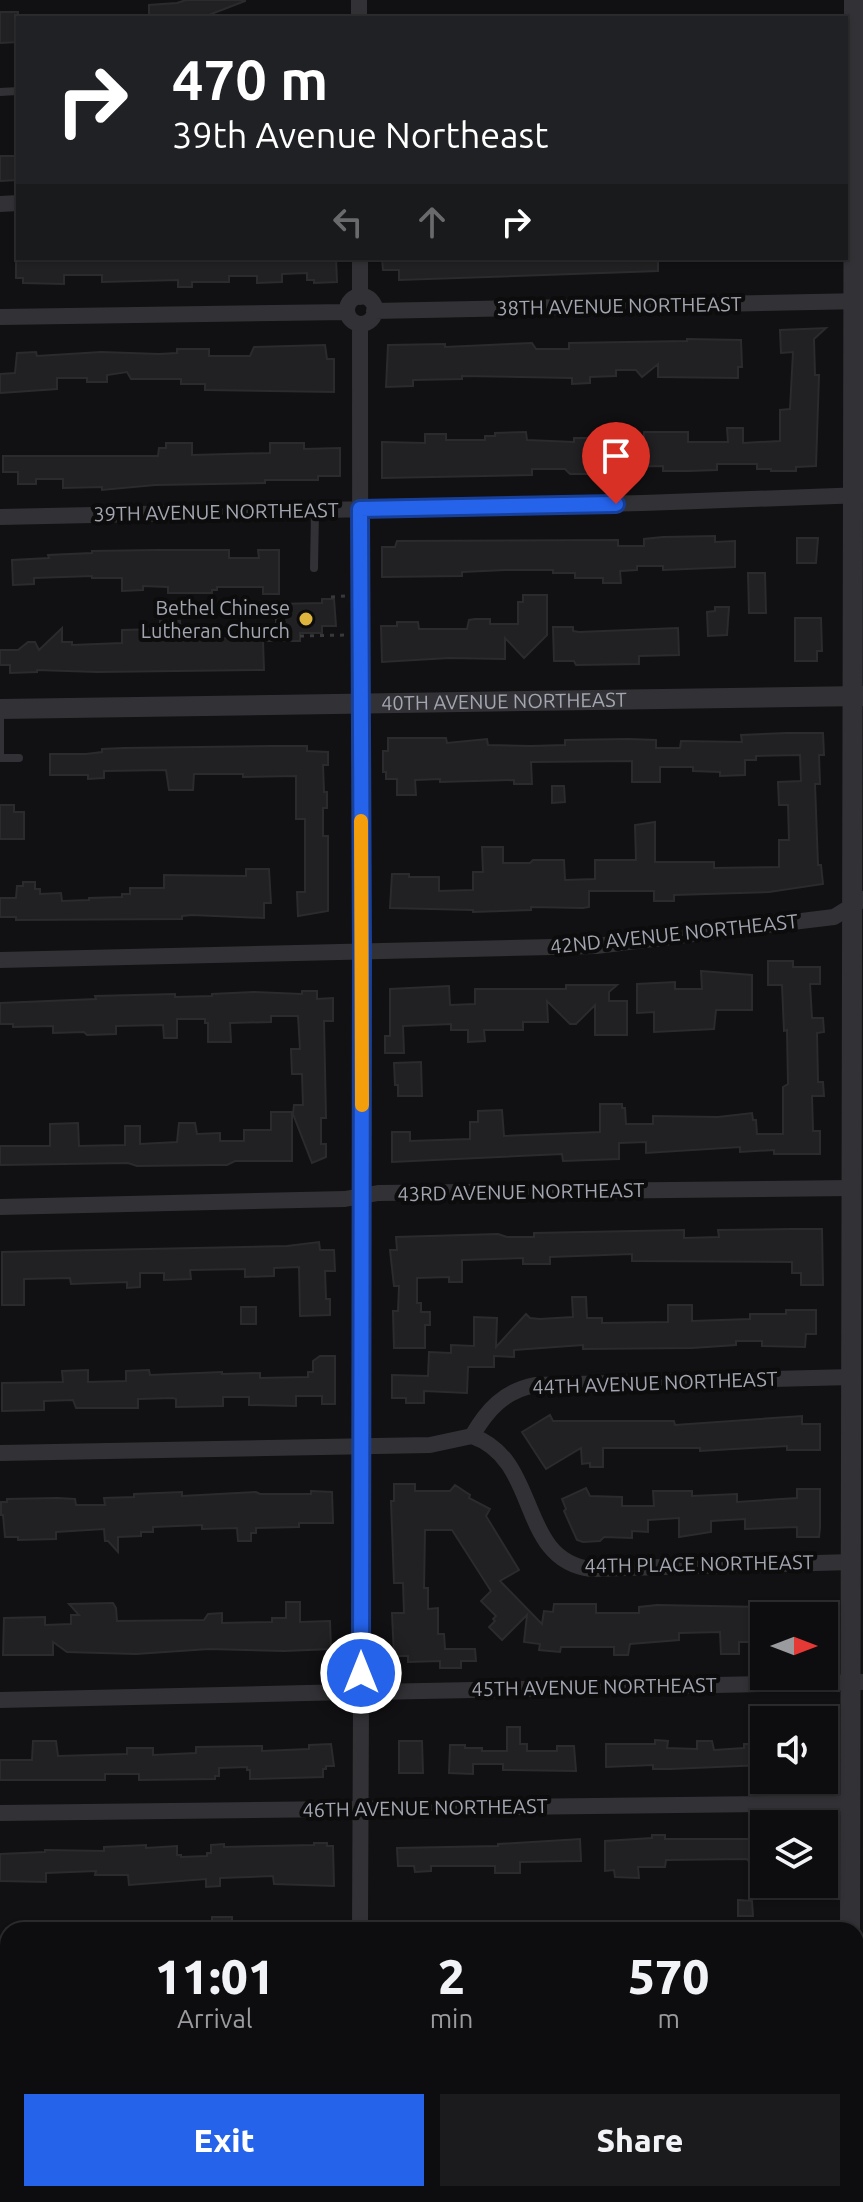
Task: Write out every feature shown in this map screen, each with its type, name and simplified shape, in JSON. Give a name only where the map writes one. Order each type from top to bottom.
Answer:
[{"type":"street","points":[[852,1922],[856,1898],[850,1803],[857,1682],[852,1562],[851,1188],[857,1091],[858,902],[858,302],[854,0]]},
{"type":"street","points":[[360,260],[360,297]]},
{"type":"street","points":[[360,297],[371,301],[374,311],[369,321],[360,324],[352,321],[347,312],[351,301],[360,297]]},
{"type":"street","name":"38TH AVENUE NORTHEAST","points":[[374,311],[858,302]]},
{"type":"street","points":[[0,317],[347,312]]},
{"type":"street","points":[[360,324],[361,1679]]},
{"type":"street","name":"39TH AVENUE NORTHEAST","points":[[0,517],[858,496]]},
{"type":"street","name":"40TH AVENUE NORTHEAST","points":[[0,709],[858,696]]},
{"type":"street","name":"42ND AVENUE NORTHEAST","points":[[0,960],[596,946],[834,917],[858,902]]},
{"type":"street","name":"43RD AVENUE NORTHEAST","points":[[0,1207],[345,1199],[378,1193],[851,1188]]},
{"type":"street","name":"44TH AVENUE NORTHEAST","points":[[472,1436],[498,1401],[522,1387],[852,1377]]},
{"type":"street","points":[[0,1453],[430,1445],[472,1436]]},
{"type":"street","name":"44TH PLACE NORTHEAST","points":[[472,1436],[506,1458],[520,1481],[546,1543],[557,1556],[573,1565],[591,1569],[852,1562]]},
{"type":"street","points":[[0,1700],[355,1698],[369,1701],[373,1692],[369,1682],[361,1679],[351,1683],[355,1698],[361,1808],[360,1922]]},
{"type":"street","name":"45TH AVENUE NORTHEAST","points":[[373,1692],[857,1682]]},
{"type":"street","name":"46TH AVENUE NORTHEAST","points":[[0,1813],[850,1803]]},
{"type":"lane","points":[[854,0],[863,1]]},
{"type":"lane","points":[[314,568],[315,510]]},
{"type":"lane","points":[[0,709],[0,758],[19,758]]},
{"type":"path","points":[[331,597],[346,596]]},
{"type":"path","points":[[300,636],[346,635]]},
{"type":"building","points":[[186,0],[245,0],[206,16],[149,16],[149,5]]},
{"type":"building","points":[[0,12],[18,12],[16,42],[0,43]]},
{"type":"building","points":[[0,156],[16,156],[16,180],[0,181]]},
{"type":"building","points":[[16,260],[336,260],[337,282],[314,283],[314,280],[307,280],[307,273],[282,274],[282,282],[257,283],[257,276],[229,276],[229,282],[192,282],[192,287],[178,287],[178,280],[102,282],[102,275],[64,275],[64,284],[23,283],[23,278],[16,278]]},
{"type":"building","points":[[382,260],[658,260],[658,271],[399,280],[399,270],[383,270]]},
{"type":"building","points":[[826,328],[814,339],[815,375],[819,375],[816,466],[796,467],[796,471],[757,469],[757,464],[717,464],[717,470],[688,471],[663,471],[663,466],[619,467],[619,472],[591,474],[570,474],[565,469],[532,469],[532,475],[382,478],[382,442],[425,443],[425,434],[446,434],[446,440],[485,440],[485,436],[495,436],[495,433],[526,432],[527,440],[574,442],[574,438],[604,438],[618,425],[618,443],[644,442],[644,432],[688,432],[688,442],[728,442],[727,428],[743,428],[743,443],[780,441],[780,410],[790,409],[793,352],[781,353],[780,330]]},
{"type":"building","points":[[741,340],[742,367],[738,367],[738,378],[658,377],[658,364],[642,377],[636,370],[616,370],[616,376],[590,377],[590,383],[572,384],[572,378],[462,376],[462,379],[413,380],[413,386],[386,387],[388,345],[445,344],[445,347],[532,343],[536,349],[569,349],[569,343]]},
{"type":"building","points":[[325,345],[327,359],[334,359],[334,392],[205,390],[205,384],[181,384],[181,379],[131,379],[127,372],[107,375],[107,382],[57,378],[57,389],[0,393],[0,374],[15,373],[17,353],[36,352],[37,356],[101,352],[159,354],[177,353],[177,349],[209,349],[209,356],[250,356],[254,347]]},
{"type":"building","points":[[166,443],[192,443],[192,455],[270,453],[270,443],[304,443],[304,449],[340,448],[340,476],[318,476],[318,480],[155,485],[102,490],[102,487],[63,488],[63,479],[36,479],[36,484],[18,484],[18,472],[3,472],[3,456],[158,456],[159,448],[166,448]]},
{"type":"building","points":[[715,536],[715,542],[735,541],[735,567],[663,570],[663,566],[637,566],[637,570],[620,571],[621,583],[603,583],[603,578],[575,578],[575,573],[553,573],[553,570],[382,577],[382,547],[395,547],[397,541],[618,540],[618,546],[644,546],[644,539]]},
{"type":"building","points":[[797,538],[818,538],[816,563],[797,563]]},
{"type":"building","points":[[229,550],[229,558],[259,558],[258,550],[279,550],[279,594],[263,594],[263,587],[217,587],[212,593],[168,593],[168,587],[143,586],[143,590],[122,591],[122,578],[92,576],[34,578],[34,584],[13,585],[12,560],[92,551]]},
{"type":"building","points":[[748,573],[765,573],[766,613],[749,613]]},
{"type":"building","points":[[523,595],[547,595],[547,635],[524,658],[505,638],[505,659],[382,662],[381,626],[418,622],[419,629],[467,629],[469,620],[475,619],[490,619],[490,624],[518,624],[518,602],[523,602]]},
{"type":"building","points":[[322,599],[334,599],[336,626],[322,626],[322,633],[300,633],[300,641],[263,641],[264,670],[37,670],[10,673],[10,665],[0,665],[0,650],[18,650],[28,642],[35,642],[39,650],[62,628],[62,642],[72,642],[72,645],[122,643],[122,630],[160,629],[160,621],[180,621],[181,639],[240,638],[240,627],[276,626],[276,604],[322,603]]},
{"type":"building","points":[[715,607],[729,607],[727,635],[708,636],[707,612],[715,611]]},
{"type":"building","points":[[795,618],[821,618],[822,651],[817,651],[817,661],[795,661]]},
{"type":"building","points":[[553,627],[573,627],[573,631],[579,632],[678,628],[679,655],[639,656],[639,664],[576,665],[574,661],[554,661]]},
{"type":"building","points":[[823,733],[824,755],[819,755],[820,784],[815,784],[818,865],[821,865],[823,884],[769,892],[674,895],[674,901],[654,901],[654,891],[589,891],[589,907],[583,908],[531,907],[531,910],[473,912],[390,908],[392,874],[439,877],[439,891],[473,890],[473,872],[483,872],[482,847],[503,847],[503,863],[564,860],[565,880],[595,879],[595,860],[636,860],[635,825],[655,822],[655,862],[714,862],[714,868],[779,867],[779,840],[789,840],[788,805],[779,805],[778,782],[801,781],[800,755],[756,756],[756,760],[745,760],[745,775],[720,776],[720,772],[693,771],[693,767],[660,767],[660,782],[632,782],[632,761],[531,762],[532,784],[514,784],[514,780],[415,780],[416,795],[397,795],[397,779],[386,779],[386,772],[383,772],[383,751],[388,751],[388,738],[446,738],[447,743],[487,739],[488,745],[531,746],[565,745],[565,740],[628,739],[656,740],[656,748],[680,748],[681,741],[742,742],[741,735]]},
{"type":"building","points":[[307,746],[307,751],[328,752],[328,765],[323,765],[327,808],[323,808],[323,836],[328,836],[328,911],[298,916],[297,892],[305,892],[305,819],[296,819],[296,776],[194,774],[193,790],[169,790],[166,770],[104,771],[104,778],[88,779],[88,775],[50,775],[50,754],[86,754],[102,752],[102,749],[124,748]]},
{"type":"building","points":[[552,786],[564,786],[565,802],[552,803]]},
{"type":"building","points":[[0,805],[14,805],[14,812],[24,812],[24,839],[0,839]]},
{"type":"building","points":[[246,869],[269,869],[271,903],[264,903],[264,918],[192,915],[182,916],[182,919],[16,920],[16,917],[0,917],[0,898],[16,898],[17,886],[23,886],[23,882],[35,882],[35,889],[40,889],[40,894],[61,893],[62,901],[89,900],[122,897],[122,894],[130,894],[130,888],[164,888],[164,875],[246,876]]},
{"type":"building","points":[[768,961],[793,961],[793,967],[820,967],[820,984],[810,984],[812,1018],[823,1018],[824,1032],[817,1033],[818,1082],[823,1082],[824,1096],[812,1096],[813,1131],[820,1131],[820,1154],[774,1154],[774,1150],[740,1152],[740,1147],[646,1153],[646,1142],[619,1143],[619,1159],[563,1161],[562,1154],[392,1162],[392,1132],[410,1132],[410,1141],[470,1139],[470,1122],[478,1122],[478,1111],[502,1110],[504,1136],[600,1132],[600,1104],[622,1104],[626,1124],[653,1124],[653,1116],[718,1117],[752,1113],[757,1134],[783,1134],[783,1087],[788,1084],[787,1030],[784,1031],[782,985],[768,985]]},
{"type":"building","points":[[701,971],[752,975],[752,1010],[716,1010],[714,1029],[654,1032],[654,1012],[637,1013],[637,984],[675,982],[675,989],[702,989]]},
{"type":"building","points":[[566,985],[617,985],[609,992],[609,1001],[627,1001],[627,1035],[595,1035],[595,1005],[576,1024],[570,1024],[547,1001],[548,1022],[523,1022],[523,1030],[484,1030],[485,1041],[468,1042],[468,1030],[451,1030],[451,1024],[403,1026],[404,1053],[385,1053],[385,1036],[390,1036],[390,989],[449,986],[450,1005],[475,1004],[475,989],[566,989]]},
{"type":"building","points":[[302,991],[317,991],[317,999],[333,998],[333,1021],[324,1021],[326,1118],[321,1118],[321,1144],[326,1144],[326,1157],[312,1163],[293,1114],[294,1105],[303,1105],[302,1074],[292,1074],[291,1049],[300,1049],[298,1016],[271,1016],[271,1022],[230,1023],[231,1042],[208,1042],[208,1023],[205,1019],[177,1019],[177,1038],[164,1038],[163,1025],[116,1026],[116,1034],[87,1035],[84,1032],[53,1033],[53,1026],[13,1027],[13,1024],[0,1024],[0,1003],[96,999],[95,996],[175,994],[175,997],[254,992],[302,994]]},
{"type":"building","points":[[421,1062],[422,1096],[398,1096],[394,1063]]},
{"type":"building","points":[[271,1112],[292,1112],[292,1161],[235,1161],[227,1165],[0,1165],[0,1146],[50,1146],[50,1124],[78,1123],[79,1146],[125,1145],[125,1126],[140,1126],[140,1144],[177,1142],[179,1123],[195,1123],[197,1134],[220,1133],[220,1141],[244,1141],[244,1130],[271,1130]]},
{"type":"building","points":[[822,1229],[823,1285],[801,1285],[801,1273],[792,1273],[792,1262],[632,1261],[632,1254],[550,1257],[550,1264],[523,1264],[523,1258],[462,1260],[462,1282],[449,1282],[449,1277],[417,1278],[417,1303],[421,1303],[421,1312],[430,1312],[430,1325],[425,1325],[425,1348],[394,1348],[393,1311],[398,1311],[399,1286],[394,1286],[390,1250],[397,1250],[396,1237],[498,1234],[534,1237],[534,1233],[684,1230],[684,1238],[719,1237],[718,1230]]},
{"type":"building","points":[[319,1242],[320,1250],[334,1250],[335,1271],[325,1271],[330,1315],[300,1316],[299,1267],[274,1268],[274,1276],[245,1277],[245,1269],[190,1270],[191,1279],[164,1280],[164,1273],[140,1273],[140,1287],[127,1288],[127,1282],[71,1284],[70,1278],[24,1279],[24,1305],[2,1305],[2,1252],[287,1246]]},
{"type":"building","points":[[572,1297],[586,1297],[587,1318],[602,1318],[602,1323],[668,1322],[668,1305],[692,1305],[692,1321],[750,1319],[750,1314],[816,1310],[816,1334],[806,1334],[805,1347],[762,1346],[762,1341],[736,1341],[736,1345],[692,1348],[583,1349],[583,1345],[514,1350],[514,1357],[494,1356],[494,1367],[468,1367],[467,1393],[424,1391],[424,1403],[406,1403],[406,1398],[392,1398],[392,1375],[428,1376],[429,1352],[451,1353],[451,1345],[474,1346],[474,1317],[497,1318],[496,1347],[526,1314],[530,1318],[540,1319],[573,1317]]},
{"type":"building","points":[[241,1307],[256,1307],[256,1324],[241,1324]]},
{"type":"building","points":[[320,1356],[335,1356],[335,1404],[322,1404],[322,1396],[296,1396],[296,1406],[249,1405],[249,1397],[223,1397],[223,1406],[176,1407],[176,1399],[173,1398],[138,1399],[138,1408],[76,1408],[73,1400],[44,1401],[44,1410],[2,1411],[2,1383],[63,1382],[62,1371],[88,1370],[88,1382],[126,1381],[126,1371],[149,1370],[150,1375],[222,1372],[260,1373],[260,1378],[308,1377],[308,1372],[313,1372],[313,1361]]},
{"type":"building","points":[[550,1415],[553,1421],[674,1421],[675,1425],[802,1416],[802,1424],[820,1424],[820,1450],[787,1450],[787,1446],[700,1451],[700,1448],[603,1448],[603,1467],[590,1467],[590,1463],[582,1464],[581,1448],[546,1469],[522,1432]]},
{"type":"building","points":[[394,1484],[415,1484],[415,1491],[450,1491],[455,1485],[470,1495],[469,1498],[490,1509],[486,1516],[519,1570],[500,1581],[542,1624],[544,1611],[553,1612],[554,1604],[596,1604],[596,1613],[639,1613],[639,1607],[657,1605],[750,1607],[750,1642],[739,1642],[739,1654],[721,1654],[720,1632],[679,1633],[679,1640],[630,1644],[628,1655],[614,1655],[614,1647],[561,1647],[560,1652],[539,1650],[540,1644],[524,1642],[527,1615],[502,1640],[489,1627],[496,1616],[481,1601],[491,1591],[452,1530],[425,1530],[424,1588],[428,1588],[428,1609],[438,1608],[438,1634],[444,1634],[445,1649],[475,1649],[476,1661],[461,1661],[461,1668],[440,1668],[440,1661],[408,1662],[408,1656],[394,1656],[392,1613],[404,1613],[403,1583],[394,1583],[391,1501],[394,1501]]},
{"type":"building","points":[[586,1488],[590,1496],[622,1497],[622,1506],[654,1506],[653,1491],[692,1491],[692,1496],[737,1494],[737,1502],[797,1498],[797,1489],[820,1489],[819,1537],[797,1537],[797,1527],[745,1529],[745,1519],[711,1521],[711,1532],[679,1537],[679,1518],[648,1520],[648,1532],[632,1531],[632,1538],[604,1537],[600,1541],[583,1542],[577,1540],[562,1499]]},
{"type":"building","points":[[311,1491],[332,1492],[333,1523],[256,1528],[256,1533],[251,1533],[251,1541],[238,1541],[237,1528],[202,1529],[202,1525],[153,1527],[153,1532],[141,1532],[141,1536],[118,1537],[118,1552],[105,1541],[104,1529],[56,1532],[56,1539],[18,1540],[18,1537],[5,1537],[1,1515],[1,1502],[7,1502],[7,1499],[75,1499],[76,1505],[105,1505],[104,1498],[134,1497],[134,1494],[311,1494]]},
{"type":"building","points":[[286,1602],[300,1602],[300,1622],[330,1621],[331,1649],[209,1649],[136,1654],[67,1652],[53,1642],[53,1655],[3,1655],[4,1618],[45,1617],[45,1625],[71,1624],[71,1615],[79,1615],[69,1604],[113,1603],[117,1621],[204,1620],[208,1614],[222,1613],[222,1623],[272,1622],[272,1618],[286,1618]]},
{"type":"building","points":[[507,1727],[520,1727],[520,1744],[527,1744],[527,1751],[557,1751],[557,1746],[574,1746],[576,1771],[503,1770],[503,1764],[473,1764],[473,1774],[449,1773],[450,1745],[482,1748],[482,1751],[507,1751]]},
{"type":"building","points":[[655,1740],[668,1741],[667,1748],[697,1749],[697,1741],[712,1741],[714,1750],[744,1748],[744,1744],[750,1744],[750,1766],[670,1769],[653,1769],[653,1765],[606,1767],[606,1744],[655,1744]]},
{"type":"building","points":[[33,1741],[56,1741],[58,1756],[127,1754],[127,1748],[153,1748],[153,1755],[196,1753],[196,1747],[262,1746],[262,1751],[309,1749],[309,1745],[331,1744],[334,1766],[323,1769],[323,1777],[250,1779],[247,1767],[219,1768],[219,1776],[215,1779],[139,1780],[139,1774],[105,1774],[105,1780],[0,1780],[0,1760],[32,1760]]},
{"type":"building","points":[[399,1741],[422,1741],[423,1773],[399,1773]]},
{"type":"building","points":[[652,1835],[665,1835],[665,1839],[750,1839],[750,1863],[747,1859],[666,1860],[665,1867],[638,1867],[639,1878],[615,1877],[614,1870],[605,1871],[605,1841],[652,1838]]},
{"type":"building","points":[[580,1839],[581,1861],[520,1862],[520,1873],[495,1873],[495,1866],[431,1866],[431,1871],[415,1872],[414,1866],[398,1866],[397,1848],[498,1846]]},
{"type":"building","points":[[314,1843],[333,1846],[334,1886],[274,1884],[273,1876],[220,1878],[220,1886],[206,1887],[206,1879],[129,1885],[128,1875],[95,1875],[96,1871],[46,1873],[46,1882],[0,1881],[0,1854],[45,1850],[104,1851],[104,1847],[146,1845],[146,1848],[177,1846],[177,1855],[181,1857],[207,1856],[211,1853],[211,1845]]},
{"type":"building","points":[[738,1900],[752,1901],[753,1916],[738,1916]]},
{"type":"building","points":[[212,1917],[232,1917],[232,1922],[212,1922]]},
{"type":"slow traffic","points":[[361,821],[362,1105]]},
{"type":"place","name":"Bethel Chinese Lutheran Church","points":[[306,619]]},
{"type":"route","points":[[361,1673],[360,509],[616,504]]}]
